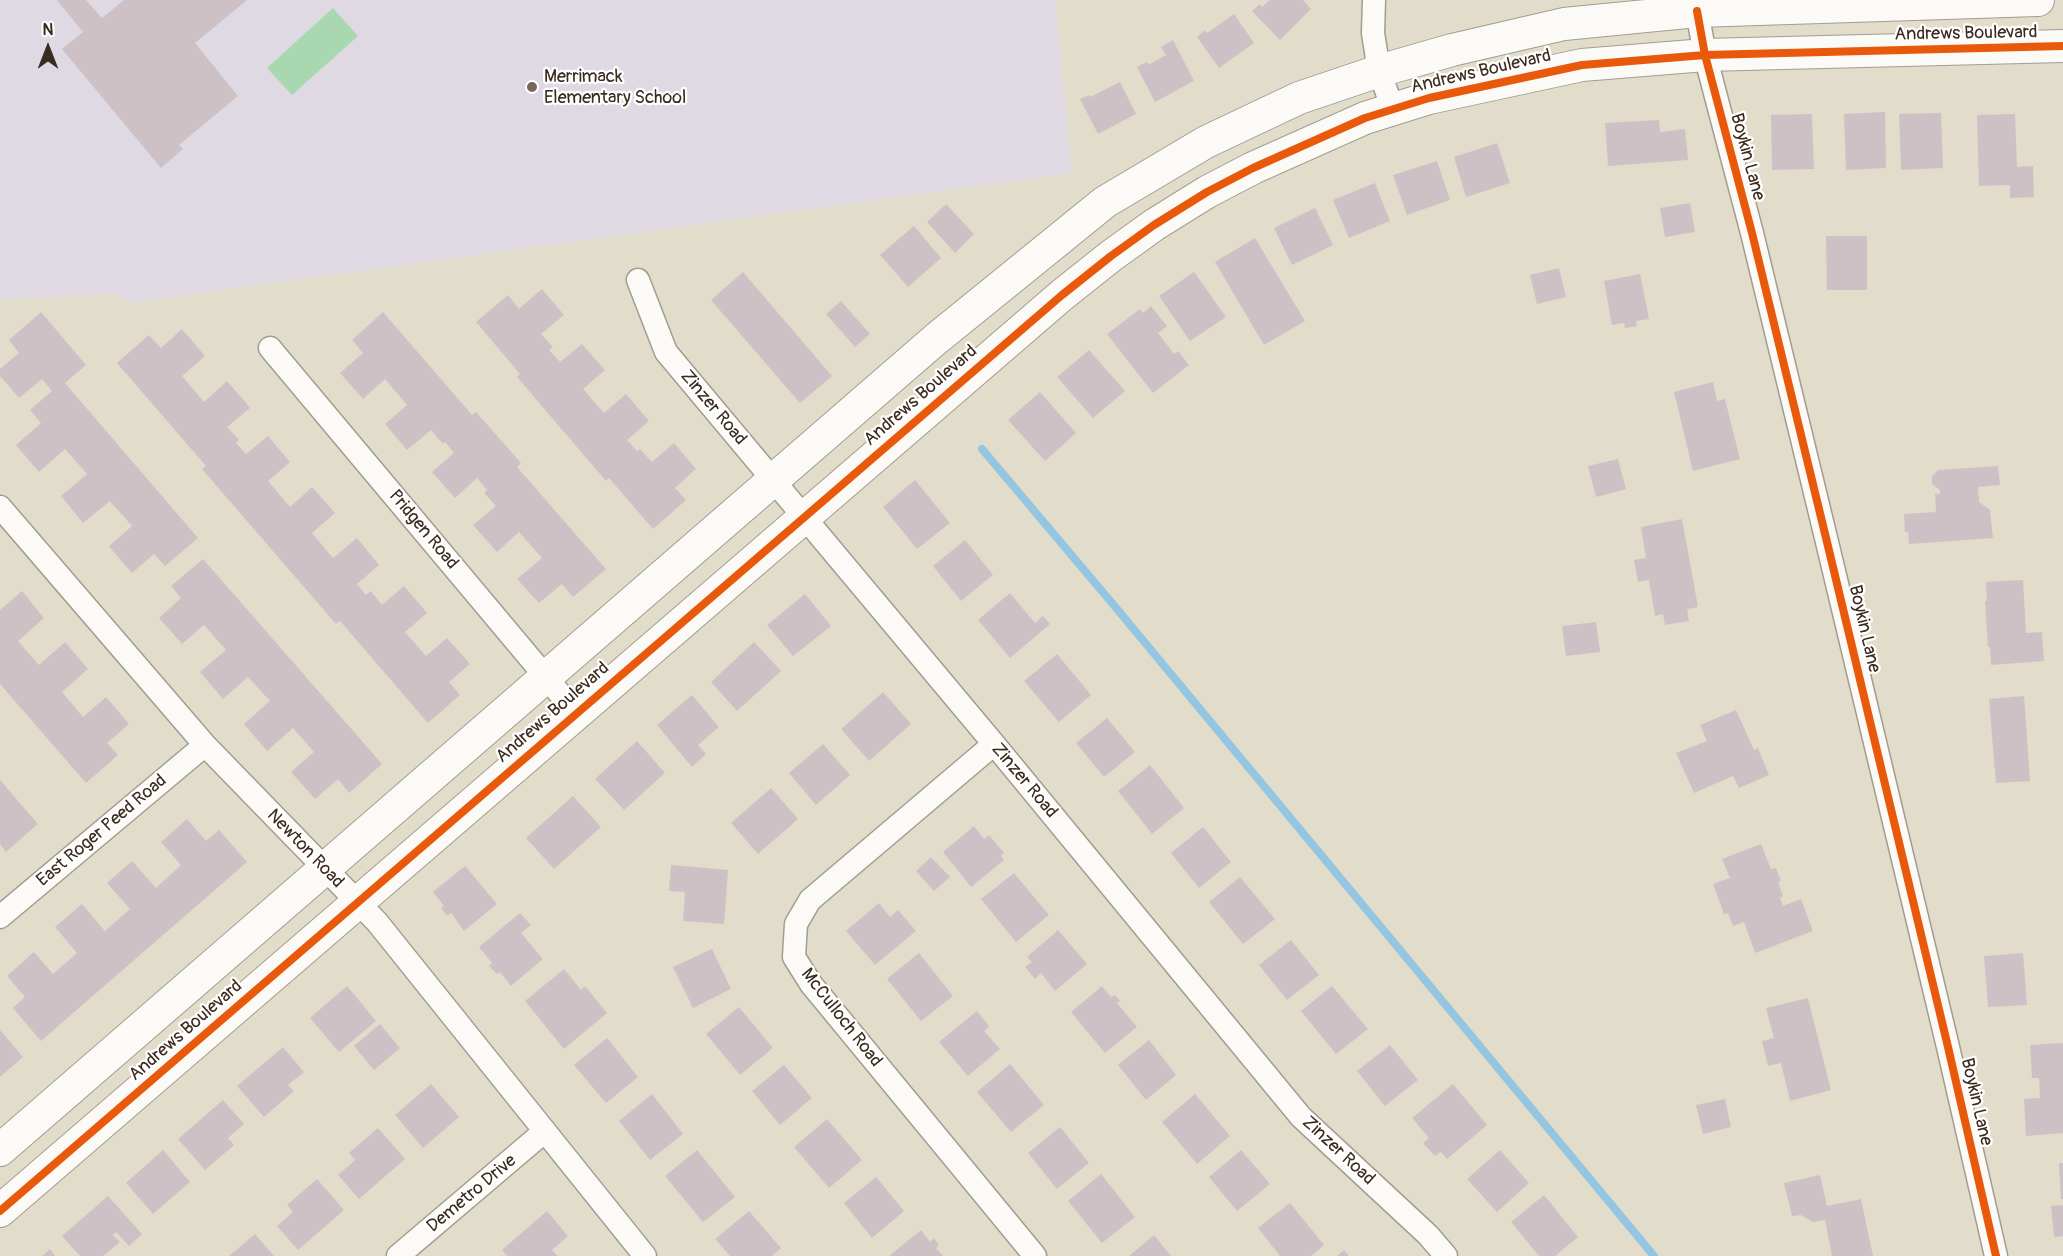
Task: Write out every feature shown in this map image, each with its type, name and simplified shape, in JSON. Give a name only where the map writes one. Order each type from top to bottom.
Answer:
[{"type":"street","points":[[1374,0],[1373,33],[1379,71],[1394,109]]},
{"type":"street","name":"Andrews Boulevard","points":[[0,1150],[936,339],[1104,202],[1155,171],[1216,137],[1299,98],[1379,71],[1452,50],[1564,24],[1697,11],[2038,0]]},
{"type":"street","name":"Boykin Lane","points":[[1697,11],[1705,55],[1752,233],[1827,542],[1996,1256]]},
{"type":"street","name":"Andrews Boulevard","points":[[0,1211],[1062,296],[1154,225],[1207,192],[1313,139],[1365,118],[1429,98],[1582,65],[1705,55],[2063,46]]},
{"type":"street","name":"Zinzer Road","points":[[638,280],[666,352],[994,744],[1301,1117],[1428,1234],[1446,1256]]},
{"type":"street","name":"Pridgen Road","points":[[270,348],[576,713]]},
{"type":"street","name":"Newton Road","points":[[0,507],[205,745],[377,922],[645,1256]]},
{"type":"street","name":"McCulloch Road","points":[[994,744],[810,900],[796,924],[794,957],[811,984],[1035,1256]]},
{"type":"street","name":"East Roger Peed Road","points":[[0,917],[205,745]]},
{"type":"street","name":"Demetro Drive","points":[[398,1256],[545,1131]]},
{"type":"shaded area","name":"Merrimack Elementary School","points":[[0,0],[1055,0],[1072,173],[128,303],[120,294],[0,299]]},
{"type":"green space","points":[[333,8],[358,36],[292,95],[267,68]]},
{"type":"building","points":[[57,0],[86,0],[102,18],[124,0],[247,0],[195,43],[238,96],[179,145],[183,149],[161,168],[62,49],[83,32]]},
{"type":"building","points":[[1270,0],[1303,0],[1311,9],[1280,40],[1252,11],[1260,4],[1262,7]]},
{"type":"building","points":[[1234,14],[1254,43],[1219,68],[1197,37],[1205,30],[1207,33]]},
{"type":"building","points":[[1173,40],[1194,81],[1155,102],[1137,67],[1147,62],[1148,65],[1166,55],[1161,47]]},
{"type":"building","points":[[1120,82],[1136,114],[1098,134],[1080,99],[1089,95],[1090,97]]},
{"type":"building","points":[[1885,112],[1886,168],[1846,170],[1844,114]]},
{"type":"building","points":[[1941,113],[1943,168],[1901,170],[1899,114]]},
{"type":"building","points":[[1812,114],[1814,169],[1772,170],[1771,115]]},
{"type":"building","points":[[2015,114],[2017,167],[2033,166],[2034,197],[2010,198],[2010,185],[1979,186],[1977,115]]},
{"type":"building","points":[[1659,120],[1660,132],[1685,129],[1688,160],[1608,166],[1605,123]]},
{"type":"building","points":[[1497,143],[1510,183],[1466,197],[1454,157]]},
{"type":"building","points":[[1437,161],[1450,200],[1407,215],[1393,175]]},
{"type":"building","points":[[1375,183],[1390,221],[1349,238],[1333,200]]},
{"type":"building","points":[[1690,203],[1695,232],[1665,237],[1660,208]]},
{"type":"building","points":[[946,204],[974,234],[955,253],[927,222]]},
{"type":"building","points":[[1315,208],[1333,245],[1292,265],[1274,228]]},
{"type":"building","points":[[914,226],[941,258],[908,287],[880,255]]},
{"type":"building","points":[[1826,236],[1867,236],[1867,290],[1827,290]]},
{"type":"building","points":[[1255,238],[1305,321],[1264,345],[1215,262]]},
{"type":"building","points":[[1559,268],[1566,297],[1537,304],[1530,275]]},
{"type":"building","points":[[743,272],[832,376],[800,403],[711,300]]},
{"type":"building","points":[[1194,272],[1226,317],[1190,341],[1159,296]]},
{"type":"building","points":[[1640,274],[1649,319],[1636,321],[1637,326],[1625,328],[1624,323],[1612,325],[1604,281]]},
{"type":"building","points":[[542,289],[564,315],[541,334],[553,347],[549,350],[560,362],[582,344],[605,370],[583,389],[604,413],[626,394],[649,421],[627,440],[637,451],[640,449],[652,462],[674,443],[696,469],[675,488],[686,500],[653,529],[609,478],[606,481],[517,377],[520,374],[476,322],[508,295],[519,309]]},
{"type":"building","points":[[841,301],[870,334],[855,347],[826,314]]},
{"type":"building","points":[[1151,306],[1167,326],[1158,333],[1174,354],[1178,351],[1189,365],[1153,393],[1107,334],[1140,309],[1143,313]]},
{"type":"building","points":[[41,312],[86,365],[65,383],[198,538],[165,566],[154,554],[132,573],[112,550],[109,546],[132,526],[110,501],[83,523],[61,496],[87,474],[65,449],[39,472],[16,445],[41,423],[30,410],[52,391],[42,379],[19,398],[0,376],[0,369],[19,353],[9,340]]},
{"type":"building","points":[[383,312],[472,415],[476,412],[521,463],[517,467],[606,569],[573,597],[562,584],[539,603],[517,579],[542,558],[519,532],[497,552],[473,525],[496,506],[484,493],[487,490],[477,478],[455,498],[432,472],[454,453],[445,442],[443,444],[431,430],[407,450],[385,424],[407,405],[385,379],[363,399],[340,373],[363,353],[352,340]]},
{"type":"building","points":[[182,329],[205,356],[182,376],[204,402],[227,381],[250,408],[227,427],[239,440],[236,443],[246,454],[268,436],[290,462],[268,481],[290,507],[312,487],[335,513],[312,533],[333,558],[357,538],[379,565],[357,584],[366,595],[371,591],[382,605],[404,586],[427,613],[405,632],[426,656],[447,638],[470,664],[449,682],[460,695],[428,723],[340,621],[336,624],[202,469],[206,466],[117,363],[149,335],[161,348]]},
{"type":"building","points":[[1089,350],[1125,391],[1093,418],[1057,377]]},
{"type":"building","points":[[1713,382],[1717,401],[1725,399],[1740,459],[1693,471],[1674,392]]},
{"type":"building","points":[[1040,392],[1076,433],[1045,461],[1008,420]]},
{"type":"building","points":[[1618,459],[1626,489],[1596,497],[1588,466]]},
{"type":"building","points":[[1998,466],[2000,485],[1978,487],[1979,502],[1990,510],[1993,538],[1909,544],[1908,532],[1905,532],[1904,514],[1936,512],[1935,494],[1940,494],[1940,490],[1932,484],[1932,476],[1938,470]]},
{"type":"building","points":[[915,480],[950,523],[917,549],[883,507]]},
{"type":"building","points":[[1682,519],[1698,607],[1687,609],[1689,621],[1665,625],[1663,614],[1655,616],[1649,580],[1638,582],[1634,560],[1646,558],[1641,527]]},
{"type":"building","points":[[965,540],[993,575],[961,601],[933,566]]},
{"type":"building","points":[[203,559],[382,764],[349,793],[338,779],[315,799],[291,772],[314,752],[293,728],[267,751],[244,724],[270,701],[248,677],[223,699],[200,672],[226,650],[204,625],[182,644],[159,618],[181,598],[171,586]]},
{"type":"building","points":[[2023,580],[2026,633],[2042,632],[2044,661],[1991,665],[1985,601],[1987,601],[1986,582]]},
{"type":"building","points":[[22,591],[44,618],[18,641],[39,665],[65,642],[88,669],[62,692],[83,717],[106,697],[129,724],[107,743],[118,755],[86,783],[0,684],[0,610]]},
{"type":"building","points":[[1010,593],[1035,623],[1043,616],[1050,624],[1010,658],[978,620]]},
{"type":"building","points":[[805,594],[831,626],[793,656],[767,625]]},
{"type":"building","points":[[1596,622],[1600,652],[1566,656],[1562,626]]},
{"type":"building","points":[[754,642],[781,671],[737,711],[711,682]]},
{"type":"building","points":[[1057,654],[1091,695],[1059,722],[1024,681]]},
{"type":"building","points":[[883,692],[911,724],[869,761],[841,729]]},
{"type":"building","points":[[692,695],[719,727],[698,745],[706,754],[692,767],[657,725]]},
{"type":"building","points":[[2024,696],[2030,781],[1996,783],[1989,699]]},
{"type":"building","points":[[1736,710],[1754,750],[1758,748],[1769,775],[1739,788],[1733,776],[1694,793],[1676,753],[1707,741],[1700,725]]},
{"type":"building","points":[[1107,718],[1135,752],[1104,777],[1076,743]]},
{"type":"building","points":[[637,741],[665,773],[624,810],[595,779]]},
{"type":"building","points":[[823,744],[850,775],[816,805],[789,773]]},
{"type":"building","points":[[1150,765],[1184,808],[1152,834],[1118,791]]},
{"type":"building","points":[[0,780],[38,824],[6,852],[0,844]]},
{"type":"building","points":[[771,788],[798,819],[758,854],[731,823]]},
{"type":"building","points":[[573,796],[601,827],[554,869],[526,838]]},
{"type":"building","points":[[187,819],[206,841],[219,830],[247,862],[41,1041],[13,1008],[25,997],[7,976],[34,952],[53,974],[77,953],[55,927],[82,904],[105,931],[130,909],[107,883],[132,861],[156,888],[181,865],[161,842]]},
{"type":"building","points":[[974,826],[984,839],[989,835],[1004,853],[1001,856],[1004,860],[971,887],[943,852]]},
{"type":"building","points":[[1203,827],[1231,862],[1199,888],[1171,853]]},
{"type":"building","points":[[1761,844],[1771,869],[1776,868],[1781,881],[1778,882],[1783,896],[1780,898],[1783,906],[1801,899],[1813,931],[1755,953],[1744,922],[1733,926],[1728,913],[1724,914],[1713,884],[1730,878],[1722,859]]},
{"type":"building","points":[[931,857],[950,877],[934,891],[916,871]]},
{"type":"building","points":[[671,865],[728,870],[724,924],[683,921],[685,892],[669,891]]},
{"type":"building","points":[[465,866],[497,904],[464,931],[451,913],[447,916],[441,908],[444,906],[433,892]]},
{"type":"building","points":[[1014,873],[1049,915],[1016,942],[981,899]]},
{"type":"building","points":[[1240,877],[1275,919],[1243,944],[1209,902]]},
{"type":"building","points":[[879,903],[890,917],[898,910],[916,931],[875,965],[846,931]]},
{"type":"building","points":[[520,913],[531,925],[521,933],[543,959],[511,986],[500,972],[497,974],[489,966],[492,963],[479,947]]},
{"type":"building","points":[[1058,930],[1087,964],[1055,991],[1041,973],[1035,979],[1025,967],[1032,962],[1027,957]]},
{"type":"building","points":[[1291,940],[1319,975],[1287,1000],[1259,965]]},
{"type":"building","points":[[712,949],[731,989],[693,1008],[673,967]]},
{"type":"building","points":[[919,953],[953,996],[921,1021],[887,979]]},
{"type":"building","points":[[2023,953],[2027,1005],[1988,1007],[1984,956]]},
{"type":"building","points":[[564,969],[581,990],[585,986],[607,1013],[564,1049],[525,1001]]},
{"type":"building","points":[[347,986],[376,1021],[339,1052],[310,1018]]},
{"type":"building","points":[[1102,986],[1111,997],[1115,995],[1120,1001],[1117,1003],[1137,1027],[1105,1053],[1071,1012]]},
{"type":"building","points":[[1332,986],[1368,1029],[1336,1054],[1301,1011]]},
{"type":"building","points":[[1808,998],[1831,1090],[1790,1101],[1781,1063],[1768,1066],[1762,1041],[1774,1038],[1766,1008]]},
{"type":"building","points":[[739,1007],[773,1048],[740,1075],[706,1034]]},
{"type":"building","points":[[977,1011],[989,1026],[984,1031],[1000,1049],[968,1076],[939,1042]]},
{"type":"building","points":[[380,1024],[400,1048],[374,1070],[354,1046]]},
{"type":"building","points":[[0,1030],[23,1057],[0,1077]]},
{"type":"building","points":[[607,1038],[638,1077],[606,1103],[574,1065]]},
{"type":"building","points":[[1149,1040],[1176,1075],[1146,1100],[1118,1065]]},
{"type":"building","points":[[2063,1043],[2063,1133],[2026,1136],[2024,1099],[2040,1098],[2039,1078],[2032,1078],[2030,1045]]},
{"type":"building","points":[[1390,1045],[1418,1080],[1385,1106],[1357,1071]]},
{"type":"building","points":[[283,1047],[304,1072],[288,1085],[294,1091],[264,1117],[237,1086]]},
{"type":"building","points":[[1010,1064],[1044,1105],[1011,1132],[977,1092]]},
{"type":"building","points":[[784,1065],[812,1098],[780,1125],[752,1091]]},
{"type":"building","points":[[431,1084],[459,1117],[423,1148],[395,1115]]},
{"type":"building","points":[[1453,1084],[1487,1125],[1447,1159],[1441,1152],[1435,1156],[1423,1143],[1429,1138],[1412,1118]]},
{"type":"building","points":[[652,1094],[683,1134],[650,1160],[619,1121]]},
{"type":"building","points":[[1195,1094],[1230,1136],[1197,1164],[1162,1122]]},
{"type":"building","points":[[1725,1099],[1731,1127],[1703,1134],[1696,1105]]},
{"type":"building","points":[[223,1100],[244,1124],[228,1138],[234,1145],[205,1170],[178,1139]]},
{"type":"building","points":[[827,1119],[862,1160],[829,1188],[794,1147]]},
{"type":"building","points":[[1060,1127],[1089,1163],[1057,1189],[1028,1153]]},
{"type":"building","points":[[378,1128],[405,1159],[359,1199],[338,1175],[355,1160],[349,1153]]},
{"type":"building","points":[[163,1150],[190,1182],[153,1214],[126,1183]]},
{"type":"building","points":[[697,1150],[735,1197],[703,1222],[665,1176]]},
{"type":"building","points":[[1241,1150],[1270,1184],[1237,1211],[1209,1177]]},
{"type":"building","points":[[1500,1150],[1529,1183],[1497,1212],[1467,1179]]},
{"type":"building","points":[[2059,1163],[2063,1163],[2063,1199],[2061,1199]]},
{"type":"building","points":[[1101,1174],[1135,1217],[1102,1243],[1068,1201]]},
{"type":"building","points":[[1820,1175],[1827,1206],[1861,1199],[1873,1256],[1832,1256],[1825,1220],[1813,1222],[1801,1215],[1792,1216],[1784,1183]]},
{"type":"building","points":[[876,1177],[904,1211],[872,1238],[844,1203]]},
{"type":"building","points":[[317,1179],[344,1210],[298,1250],[277,1226],[293,1212],[287,1205]]},
{"type":"building","points":[[1544,1195],[1578,1237],[1555,1256],[1539,1256],[1511,1222]]},
{"type":"building","points":[[108,1196],[142,1234],[129,1246],[116,1232],[113,1235],[120,1242],[103,1256],[80,1256],[62,1236]]},
{"type":"building","points":[[1290,1203],[1324,1245],[1311,1256],[1280,1256],[1258,1228]]},
{"type":"building","points":[[2063,1205],[2063,1236],[2054,1237],[2051,1206]]},
{"type":"building","points":[[547,1211],[568,1236],[552,1250],[558,1256],[507,1256],[502,1250]]},
{"type":"building","points":[[749,1211],[781,1248],[772,1256],[730,1256],[715,1239]]},
{"type":"building","points":[[921,1230],[930,1242],[934,1238],[939,1245],[936,1248],[943,1256],[889,1256]]},
{"type":"building","points":[[255,1234],[274,1256],[229,1256]]},
{"type":"building","points":[[1154,1235],[1171,1256],[1129,1256]]},
{"type":"building","points":[[50,1249],[55,1256],[42,1256]]},
{"type":"building","points":[[1344,1250],[1349,1256],[1337,1256]]},
{"type":"waterway","points":[[982,449],[1654,1256]]},
{"type":"cycle path","points":[[1697,11],[1705,55],[1752,233],[1827,542],[1996,1256]]},
{"type":"cycle path","points":[[0,1211],[1062,295],[1154,225],[1207,192],[1253,168],[1365,118],[1429,98],[1582,65],[1705,55],[2063,46]]},
{"type":"place","name":"Merrimack Elementary School","points":[[532,87]]}]
